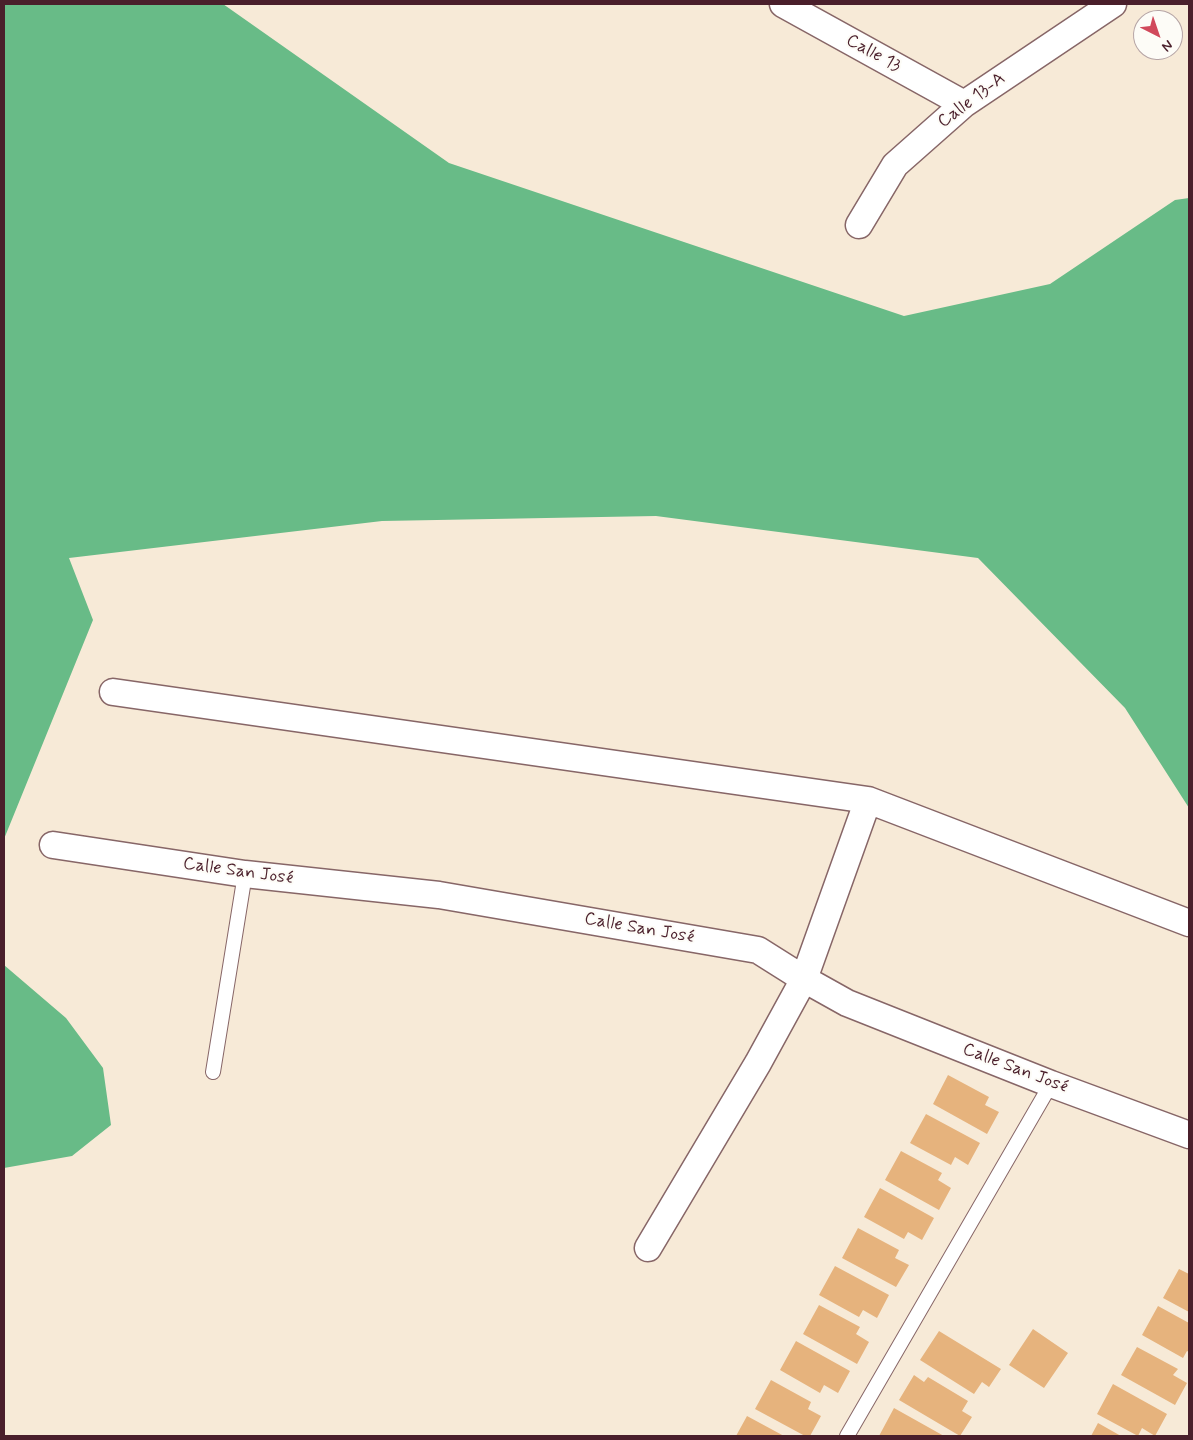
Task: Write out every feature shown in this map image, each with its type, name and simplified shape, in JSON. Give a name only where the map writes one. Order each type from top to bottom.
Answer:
[{"type":"street","name":"Calle 13","points":[[783,4],[964,104]]},
{"type":"street","name":"Calle 13-A","points":[[859,225],[895,164],[964,104],[1113,4]]},
{"type":"street","points":[[113,692],[868,800],[1189,923]]},
{"type":"street","points":[[648,1248],[758,1063],[804,979],[868,800]]},
{"type":"street","name":"Calle San José","points":[[53,845],[245,874],[440,895],[758,950],[847,1003],[1051,1084],[1189,1136]]},
{"type":"lane","points":[[213,1072],[245,874]]},
{"type":"lane","points":[[847,1436],[1051,1084]]},
{"type":"green space","points":[[4,4],[223,4],[449,163],[904,316],[1050,284],[1175,200],[1189,198],[1189,808],[1125,708],[978,558],[656,516],[382,521],[69,558],[93,620],[4,839]]},
{"type":"green space","points":[[4,965],[66,1018],[103,1068],[111,1125],[72,1156],[4,1168]]},
{"type":"building","points":[[948,1075],[989,1097],[985,1105],[999,1112],[987,1134],[933,1104]]},
{"type":"building","points":[[926,1114],[980,1143],[968,1165],[955,1157],[951,1165],[910,1143]]},
{"type":"building","points":[[901,1151],[942,1173],[938,1180],[951,1188],[939,1210],[885,1180]]},
{"type":"building","points":[[880,1188],[934,1218],[922,1240],[908,1232],[904,1239],[864,1217]]},
{"type":"building","points":[[858,1228],[899,1250],[895,1258],[909,1265],[896,1287],[842,1258]]},
{"type":"building","points":[[835,1266],[889,1295],[877,1318],[863,1310],[859,1317],[819,1295]]},
{"type":"building","points":[[1179,1269],[1189,1274],[1189,1312],[1163,1298]]},
{"type":"building","points":[[819,1305],[860,1327],[856,1334],[869,1342],[857,1364],[803,1334]]},
{"type":"building","points":[[1158,1306],[1189,1323],[1189,1352],[1187,1351],[1183,1358],[1142,1335]]},
{"type":"building","points":[[1033,1329],[1068,1353],[1044,1388],[1009,1365]]},
{"type":"building","points":[[939,1331],[1001,1369],[989,1387],[982,1382],[974,1394],[920,1360]]},
{"type":"building","points":[[796,1341],[850,1371],[838,1393],[824,1385],[820,1393],[780,1370]]},
{"type":"building","points":[[1137,1347],[1178,1369],[1173,1375],[1187,1383],[1175,1405],[1121,1375]]},
{"type":"building","points":[[914,1375],[924,1382],[928,1377],[968,1401],[962,1411],[972,1417],[960,1436],[899,1400]]},
{"type":"building","points":[[771,1380],[811,1402],[808,1409],[821,1416],[810,1436],[805,1436],[755,1409]]},
{"type":"building","points":[[1113,1384],[1167,1414],[1155,1436],[1142,1428],[1138,1436],[1097,1414]]},
{"type":"building","points":[[894,1408],[944,1436],[879,1436]]},
{"type":"building","points":[[747,1416],[784,1436],[736,1436]]},
{"type":"building","points":[[1098,1423],[1121,1436],[1091,1436]]}]
